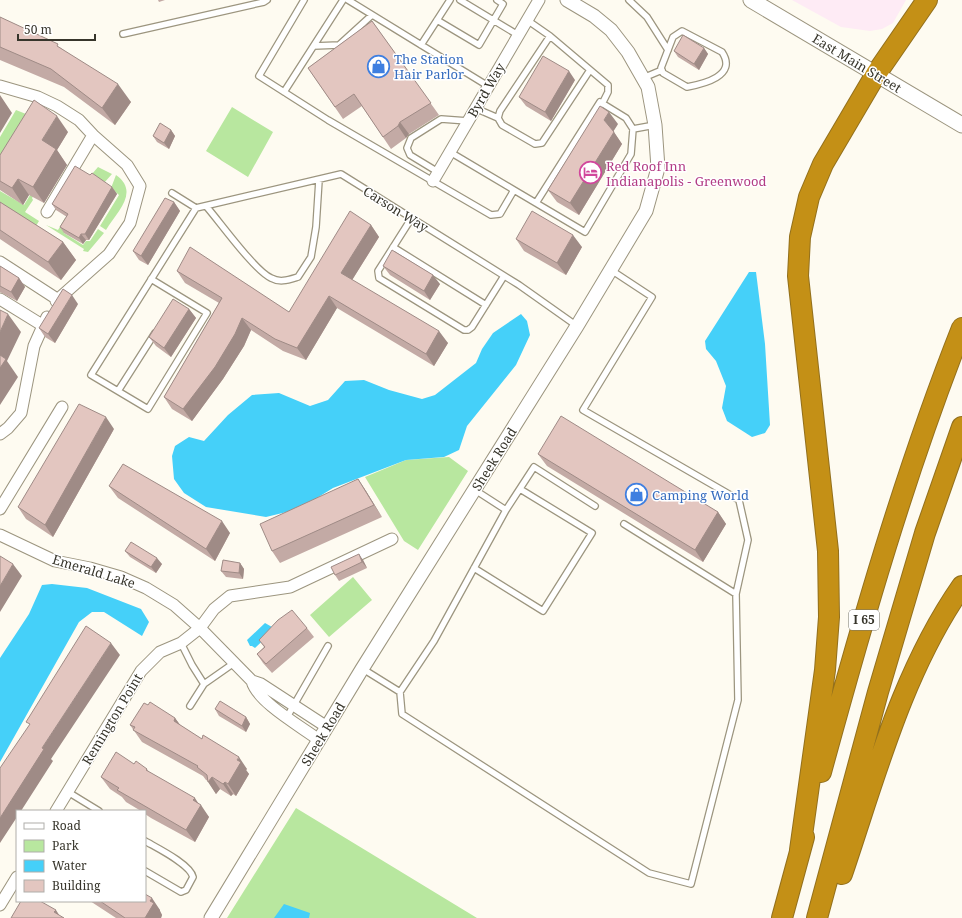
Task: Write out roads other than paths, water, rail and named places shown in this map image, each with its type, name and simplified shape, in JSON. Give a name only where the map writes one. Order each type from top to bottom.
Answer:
[{"type":"highway","points":[[800,850],[825,670],[829,617],[828,551],[798,276],[800,237],[809,197],[823,164],[876,74],[927,0]]},
{"type":"highway","name":"I 65","points":[[782,918],[845,682],[894,519],[962,328]]},
{"type":"highway","name":"I 65","points":[[817,918],[878,692],[925,533],[962,427]]},
{"type":"highway","points":[[827,918],[888,739],[912,676],[931,637],[962,586]]},
{"type":"main road","name":"East Main Street","points":[[751,0],[962,125]]},
{"type":"street","name":"Byrd Way","points":[[435,176],[539,0]]},
{"type":"street","name":"Sheek Road","points":[[211,918],[362,669],[577,326],[646,212],[658,168],[656,124],[648,87],[628,52],[611,30],[594,16],[567,0]]},
{"type":"street","points":[[0,86],[38,97],[57,106],[79,120],[93,135],[127,164],[140,186],[130,223],[108,254],[57,299],[42,325],[34,346],[22,413],[0,434]]},
{"type":"street","points":[[47,212],[93,135]]},
{"type":"street","points":[[0,262],[57,299]]},
{"type":"street","points":[[0,299],[42,325]]},
{"type":"street","points":[[0,509],[62,407]]},
{"type":"street","name":"Emerald Lake","points":[[0,535],[55,561],[90,568],[121,577],[146,588],[174,605],[200,628],[252,681],[261,684],[327,727]]},
{"type":"street","name":"Remington Point","points":[[57,810],[141,671],[160,652],[181,644],[200,628],[214,609],[230,596],[290,586],[392,539]]},
{"type":"street","name":"Emerald Lake","points":[[252,681],[254,689],[287,717],[319,740]]},
{"type":"street","points":[[0,905],[16,878]]},
{"type":"lane","points":[[124,34],[267,0]]},
{"type":"lane","points":[[304,0],[259,76],[328,120],[435,176]]},
{"type":"lane","points":[[284,92],[343,0]]},
{"type":"lane","points":[[348,0],[488,86]]},
{"type":"lane","points":[[421,45],[450,0]]},
{"type":"lane","points":[[460,0],[518,35]]},
{"type":"lane","points":[[437,20],[478,45],[504,4],[497,0]]},
{"type":"lane","points":[[629,0],[646,17],[668,50]]},
{"type":"lane","points":[[314,46],[339,45],[372,15]]},
{"type":"lane","points":[[527,20],[550,36],[608,85],[608,92],[602,104]]},
{"type":"lane","points":[[682,31],[722,52],[726,58],[725,66],[721,74],[713,80],[687,87],[663,73],[662,70],[661,68],[673,37],[682,31]]},
{"type":"lane","points":[[498,118],[500,111],[550,36]]},
{"type":"lane","points":[[475,108],[498,118],[502,125],[536,144],[542,143],[590,70]]},
{"type":"lane","points":[[642,78],[662,70]]},
{"type":"lane","points":[[450,152],[584,232],[631,154],[633,129],[626,118],[600,102],[536,203]]},
{"type":"lane","points":[[468,120],[441,119],[411,138],[407,148],[410,155],[435,176],[491,215],[500,214],[514,190]]},
{"type":"lane","points":[[633,129],[656,124]]},
{"type":"lane","name":"Carson Way","points":[[196,208],[341,174],[504,276],[577,326]]},
{"type":"lane","points":[[206,206],[250,259],[270,278],[282,281],[298,277],[311,257],[316,227],[319,180]]},
{"type":"lane","points":[[151,279],[207,313],[148,409],[91,375],[151,279],[196,208],[172,193]]},
{"type":"lane","points":[[411,219],[378,271],[379,278],[464,330],[468,330],[472,327],[504,276]]},
{"type":"lane","points":[[393,247],[486,305]]},
{"type":"lane","points":[[595,506],[534,468],[506,510],[434,641],[400,692],[402,714],[649,873],[690,884],[738,700],[736,594],[748,540],[739,500],[583,410],[652,296],[611,270]]},
{"type":"lane","points":[[174,302],[178,295]]},
{"type":"lane","points":[[118,391],[158,327]]},
{"type":"lane","points":[[474,568],[544,611],[592,533],[520,488]]},
{"type":"lane","points":[[475,490],[506,510]]},
{"type":"lane","points":[[624,524],[736,594]]},
{"type":"lane","points":[[181,644],[204,684]]},
{"type":"lane","points":[[287,717],[328,646]]},
{"type":"lane","points":[[190,706],[204,684],[234,663]]},
{"type":"lane","points":[[362,669],[400,692]]},
{"type":"lane","points":[[68,792],[97,810]]},
{"type":"lane","points":[[146,841],[192,872],[193,877],[186,890],[181,892],[146,873]]},
{"type":"water","points":[[749,272],[756,272],[765,344],[770,425],[765,433],[752,437],[727,421],[722,408],[726,386],[716,361],[706,349],[705,341]]},
{"type":"water","points":[[521,314],[527,321],[530,335],[516,365],[467,426],[459,450],[444,457],[406,460],[333,488],[299,509],[266,517],[206,507],[184,493],[174,479],[172,456],[175,446],[189,437],[204,441],[228,415],[252,395],[279,393],[310,406],[328,400],[345,381],[364,380],[389,390],[422,399],[435,395],[476,363],[482,349],[493,333]]},
{"type":"water","points":[[52,584],[87,588],[141,609],[149,622],[142,636],[104,612],[92,612],[79,622],[0,762],[0,658],[29,614],[42,585]]},
{"type":"water","points":[[265,623],[272,627],[273,631],[255,648],[250,646],[247,640]]},
{"type":"water","points":[[284,904],[310,913],[309,918],[274,918]]},
{"type":"place","name":"The Station Hair Parlor","points":[[378,66]]},
{"type":"place","name":"Red Roof Inn Indianapolis - Greenwood","points":[[590,173]]},
{"type":"place","name":"Camping World","points":[[636,495]]}]
